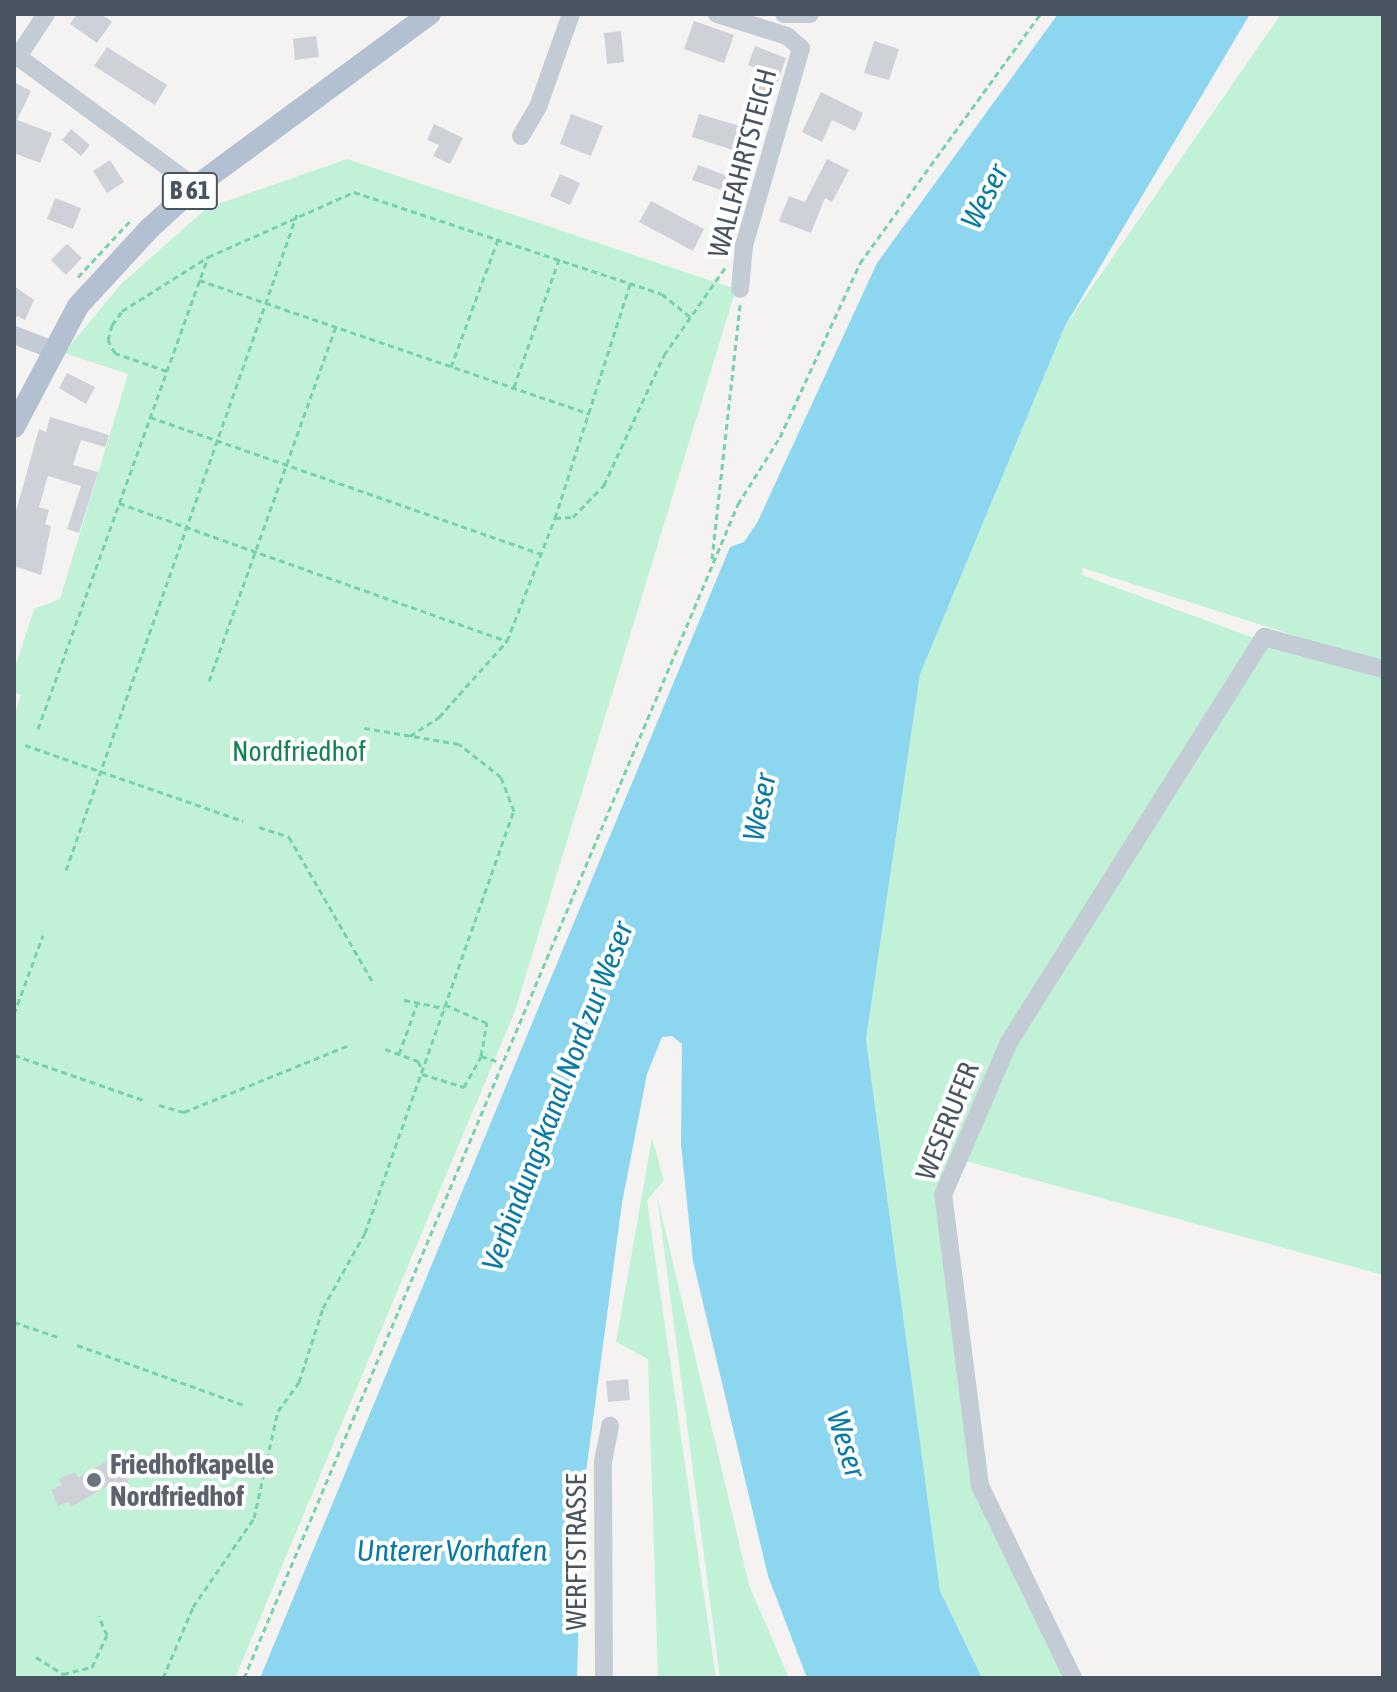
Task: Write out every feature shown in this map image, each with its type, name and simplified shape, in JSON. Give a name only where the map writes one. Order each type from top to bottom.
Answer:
[{"type":"main road","name":"B 61","points":[[14,427],[50,349],[106,272],[195,187],[430,14]]},
{"type":"street","points":[[46,14],[17,54],[195,187]]},
{"type":"street","points":[[521,136],[538,107],[571,14]]},
{"type":"street","name":"WALLFAHRTSTEICH","points":[[717,14],[787,36],[801,48],[744,246],[740,289]]},
{"type":"street","points":[[784,14],[810,14]]},
{"type":"street","points":[[14,335],[50,349]]},
{"type":"street","name":"WESERUFER","points":[[1073,1678],[980,1486],[943,1195],[1009,1042],[1264,637],[1383,669]]},
{"type":"street","name":"WERFTSTRASSE","points":[[604,1678],[603,1462],[610,1426]]},
{"type":"path","points":[[244,1678],[499,1062],[738,504],[780,437],[860,263],[1040,14]]},
{"type":"path","points":[[167,371],[115,353],[108,340],[112,325],[122,311],[208,257],[297,214],[354,192],[662,294],[690,317]]},
{"type":"path","points":[[66,870],[297,214]]},
{"type":"path","points":[[451,367],[498,239]]},
{"type":"path","points":[[555,518],[573,517],[604,485],[640,400],[690,317],[744,246]]},
{"type":"path","points":[[38,729],[208,257]]},
{"type":"path","points":[[513,388],[559,259]]},
{"type":"path","points":[[199,280],[590,414]]},
{"type":"path","points":[[410,736],[439,717],[507,641],[555,518],[630,284]]},
{"type":"path","points":[[712,562],[740,311]]},
{"type":"path","points":[[209,681],[336,327]]},
{"type":"path","points":[[150,417],[542,554]]},
{"type":"path","points":[[119,503],[507,641]]},
{"type":"path","points":[[163,1678],[193,1607],[254,1518],[278,1411],[299,1382],[323,1308],[365,1233],[514,811],[501,777],[479,756],[459,744],[360,727]]},
{"type":"path","points":[[25,745],[243,821]]},
{"type":"path","points":[[259,827],[289,837],[372,981]]},
{"type":"path","points":[[14,1014],[43,935]]},
{"type":"path","points":[[404,1000],[445,1006],[487,1023],[481,1056],[464,1087],[422,1072]]},
{"type":"path","points":[[399,1054],[417,1004]]},
{"type":"path","points":[[159,1105],[184,1112],[349,1045]]},
{"type":"path","points":[[385,1049],[418,1061],[422,1072]]},
{"type":"path","points":[[14,1055],[146,1101]]},
{"type":"path","points":[[481,1056],[499,1062]]},
{"type":"path","points":[[14,1322],[58,1337]]},
{"type":"path","points":[[77,1345],[244,1405]]},
{"type":"path","points":[[36,1657],[63,1674],[92,1667],[107,1635],[99,1616]]},
{"type":"green space","points":[[1281,14],[1383,14],[1383,664],[1083,568],[1082,575],[1257,639],[1003,1041],[938,1194],[977,1490],[1068,1678],[982,1678],[940,1591],[866,1039],[920,673],[1065,326]]},
{"type":"green space","name":"Nordfriedhof","points":[[347,159],[736,289],[515,1011],[235,1678],[14,1678],[14,716],[21,695],[14,692],[14,671],[34,609],[60,599],[128,374],[64,353],[121,284],[207,208]]},
{"type":"green space","points":[[1268,643],[1383,669],[1383,1275],[962,1160],[1015,1043]]},
{"type":"green space","points":[[652,1138],[664,1180],[647,1201],[716,1678],[658,1678],[648,1359],[616,1342]]},
{"type":"green space","points":[[657,1195],[749,1585],[789,1678],[720,1678]]},
{"type":"water","points":[[1058,14],[1250,14],[1065,326],[920,674],[866,1039],[940,1591],[982,1678],[807,1678],[768,1576],[693,1261],[681,1144],[682,1044],[672,1036],[662,1037],[647,1074],[622,1203],[582,1502],[577,1678],[260,1678],[730,547],[744,542],[757,523],[877,263]]},
{"type":"building","points":[[77,14],[101,14],[112,22],[97,43],[70,24]]},
{"type":"building","points":[[694,21],[734,35],[724,63],[684,49]]},
{"type":"building","points":[[621,31],[624,62],[607,64],[604,33]]},
{"type":"building","points":[[316,36],[319,57],[295,60],[293,39]]},
{"type":"building","points":[[874,41],[899,49],[889,80],[864,73]]},
{"type":"building","points":[[755,46],[786,58],[769,108],[752,101],[763,71],[748,65]]},
{"type":"building","points":[[107,47],[167,85],[155,105],[94,66]]},
{"type":"building","points":[[14,82],[31,91],[17,120],[52,133],[40,163],[14,153]]},
{"type":"building","points":[[821,92],[863,113],[855,131],[832,120],[822,142],[802,132]]},
{"type":"building","points":[[571,114],[603,126],[591,156],[560,144]]},
{"type":"building","points":[[699,114],[760,132],[752,156],[692,137]]},
{"type":"building","points":[[434,124],[463,138],[450,164],[433,156],[439,145],[427,140]]},
{"type":"building","points":[[71,129],[90,145],[81,156],[62,140]]},
{"type":"building","points":[[827,159],[849,170],[832,202],[825,198],[811,233],[779,221],[789,196],[805,202]]},
{"type":"building","points":[[110,160],[124,182],[107,193],[93,171]]},
{"type":"building","points":[[698,165],[744,182],[733,214],[721,209],[727,192],[692,180]]},
{"type":"building","points":[[560,174],[580,183],[570,205],[550,196]]},
{"type":"building","points":[[55,198],[81,208],[73,229],[47,219]]},
{"type":"building","points":[[651,201],[704,229],[693,251],[639,222]]},
{"type":"building","points":[[67,244],[82,258],[66,275],[51,260]]},
{"type":"building","points":[[14,286],[34,300],[25,320],[17,316],[14,322]]},
{"type":"building","points":[[67,373],[95,387],[86,404],[59,388]]},
{"type":"building","points":[[50,417],[109,435],[105,447],[81,440],[73,465],[98,472],[79,533],[67,529],[81,486],[48,476],[39,507],[49,510],[45,524],[51,526],[41,575],[14,566],[14,518],[39,429],[46,432]]},
{"type":"building","points":[[628,1379],[630,1400],[608,1402],[606,1381]]},
{"type":"building","name":"Friedhofkapelle Nordfriedhof","points":[[117,1455],[129,1484],[111,1491],[109,1485],[71,1507],[68,1502],[58,1506],[51,1490],[62,1485],[59,1479],[75,1472],[78,1478]]},
{"type":"place","name":"Friedhofkapelle Nordfriedhof","points":[[94,1480]]},
{"type":"water label","name":"Weser","points":[[984,196]]},
{"type":"water label","name":"Weser","points":[[759,807]]},
{"type":"water label","name":"Verbindungskanal Nord zur Weser","points":[[557,1096]]},
{"type":"water label","name":"Weser","points":[[847,1444]]},
{"type":"water label","name":"Unterer Vorhafen","points":[[452,1550]]}]
